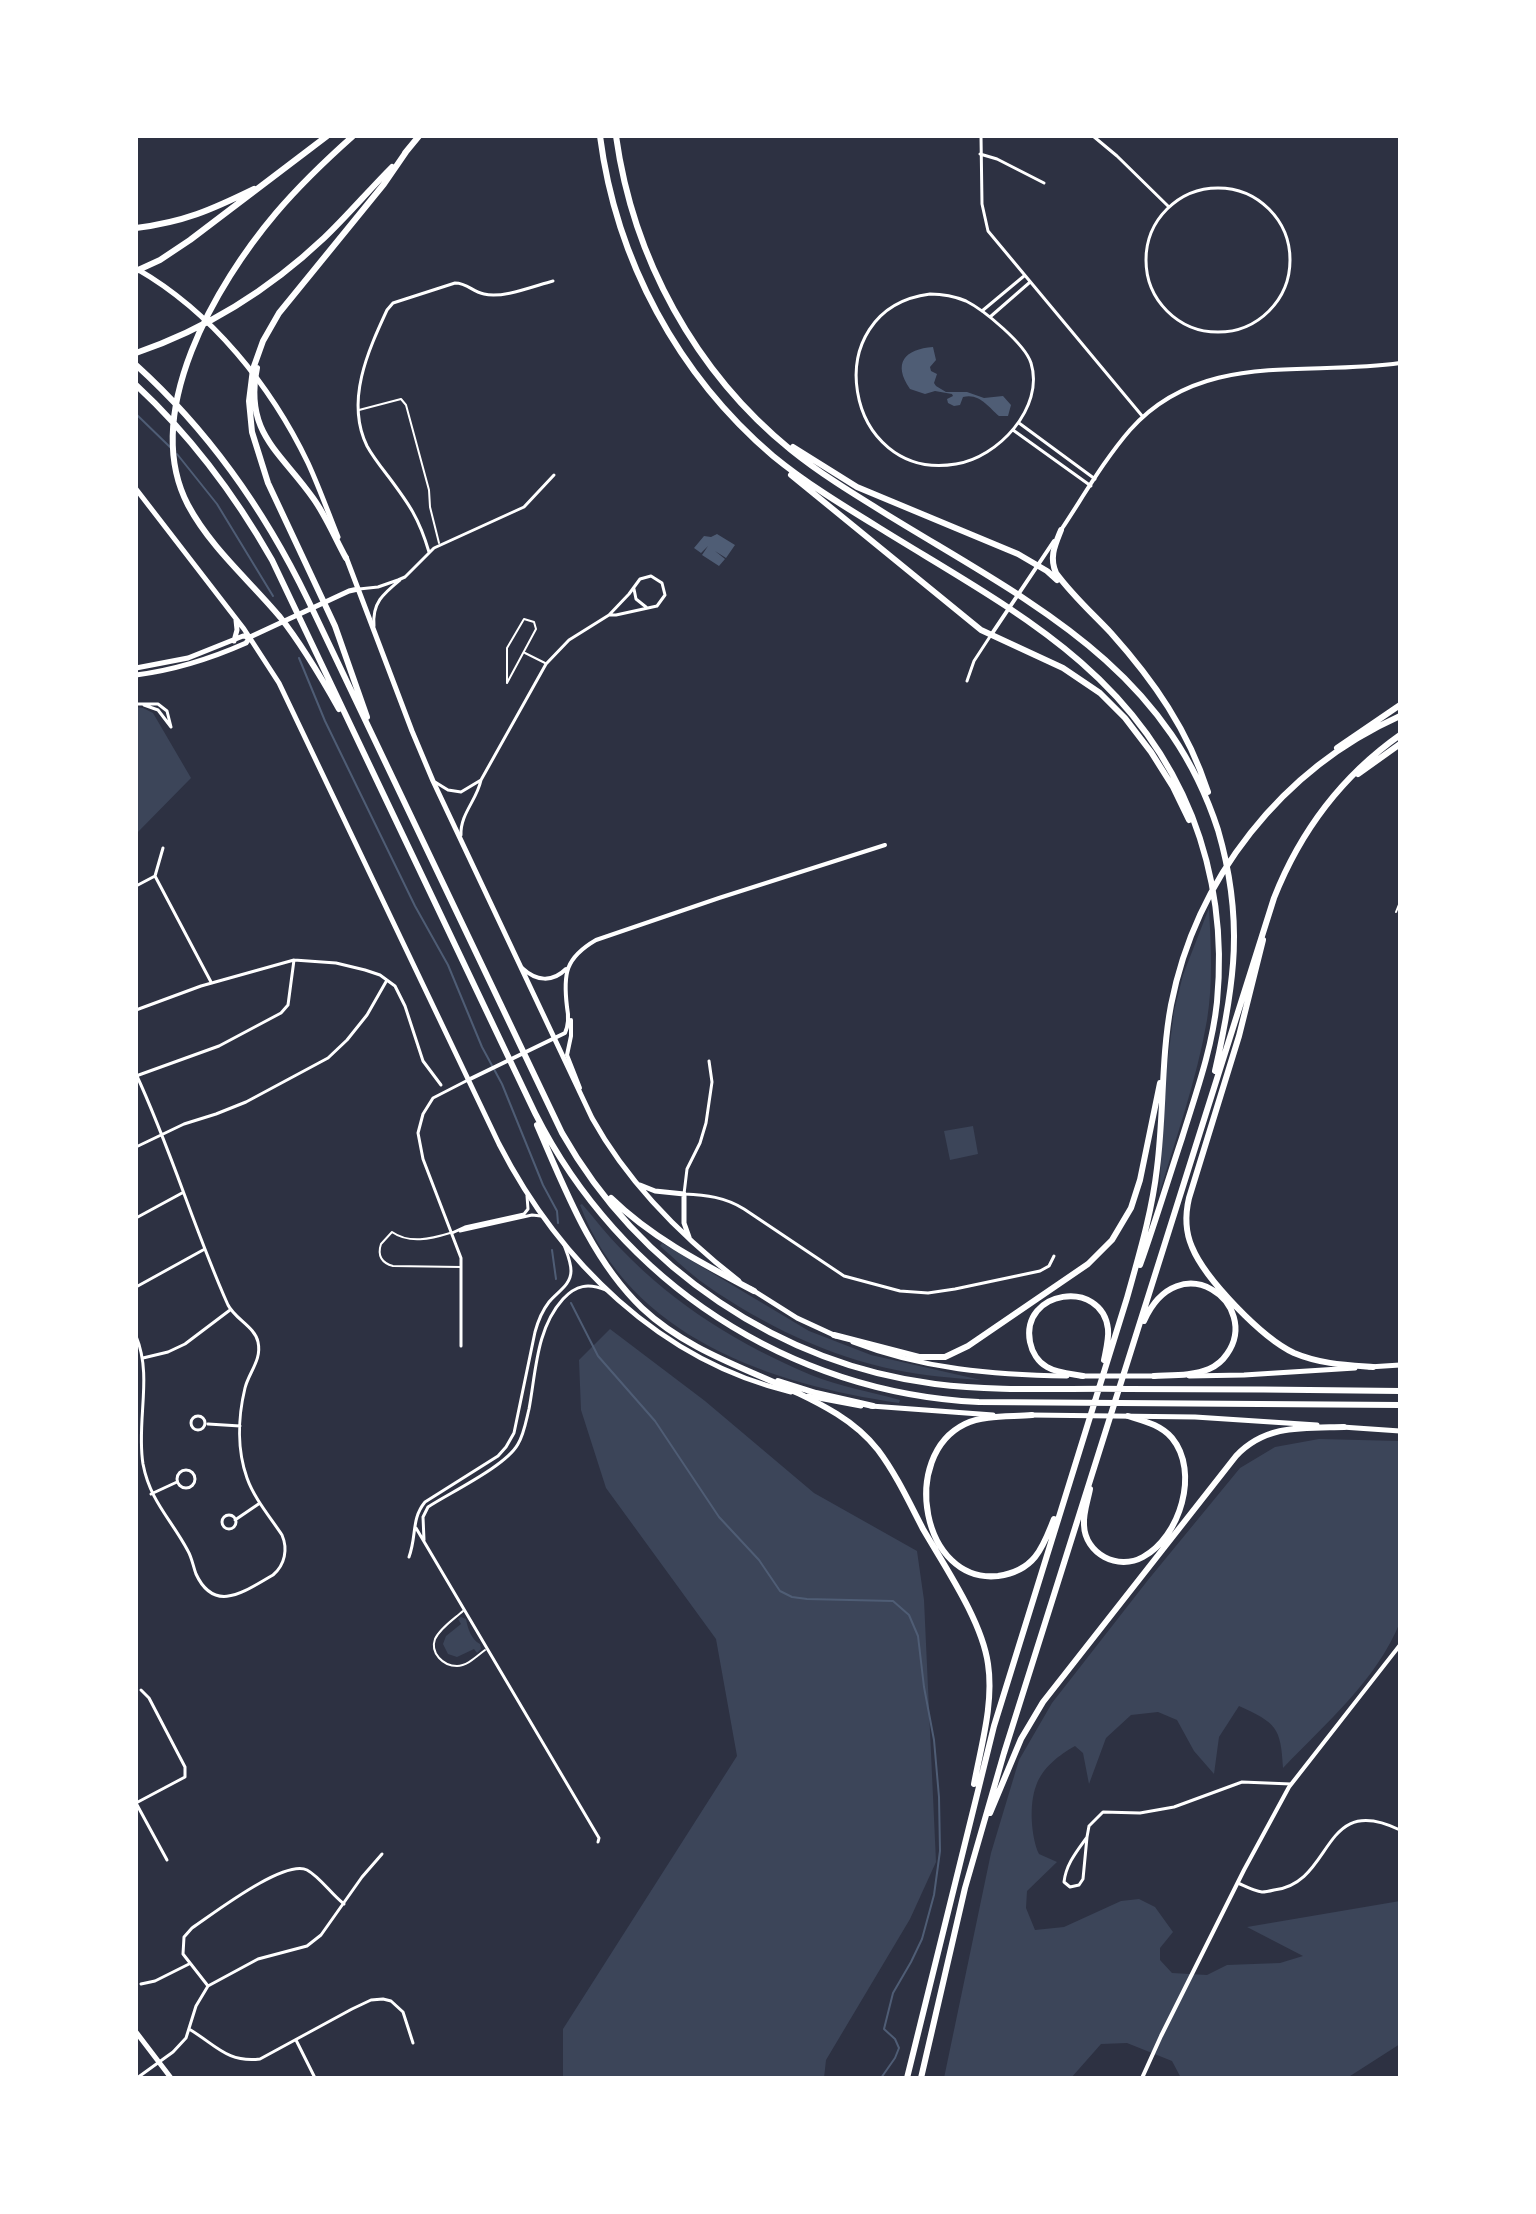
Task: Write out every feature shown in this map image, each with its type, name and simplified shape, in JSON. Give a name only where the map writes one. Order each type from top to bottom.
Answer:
[{"type":"highway","points":[[136,270],[160,260],[190,240],[327,136]]},
{"type":"highway","points":[[353,136],[275,214],[225,284],[198,337],[175,402],[171,434],[175,467],[183,495],[200,524],[298,641],[361,746]]},
{"type":"highway","points":[[376,743],[338,631],[261,465],[251,426],[252,396],[263,341],[279,313],[419,136]]},
{"type":"highway","points":[[600,136],[620,226],[637,272],[680,352],[730,415],[792,476],[973,624],[1072,673],[1117,709],[1161,767],[1203,848]]},
{"type":"highway","points":[[616,136],[623,180],[636,227],[651,264],[668,299],[710,366],[741,403],[791,450],[833,481],[1054,620],[1113,665],[1159,716],[1196,775],[1218,830]]},
{"type":"highway","points":[[136,353],[229,310],[271,282],[308,252],[406,152]]},
{"type":"highway","points":[[136,228],[197,215],[260,186]]},
{"type":"highway","points":[[136,365],[209,441],[267,522],[296,574],[553,1116],[572,1150],[638,1235],[689,1280],[728,1309],[797,1345],[864,1369],[931,1384],[980,1388],[1400,1391]]},
{"type":"highway","points":[[136,385],[194,446],[230,493],[281,578],[559,1157],[606,1221],[670,1284],[743,1334],[815,1368],[861,1384],[901,1393],[979,1402],[1400,1405]]},
{"type":"highway","points":[[252,396],[265,437],[315,499],[346,558]]},
{"type":"highway","points":[[769,431],[857,487],[1023,556],[1049,573],[1088,610]]},
{"type":"highway","points":[[766,450],[830,498],[1044,632],[1097,675],[1142,726],[1178,785],[1203,848],[1212,887],[1219,970],[1215,1019],[1202,1073],[1127,1298]]},
{"type":"highway","points":[[1061,530],[1053,551],[1053,567],[1060,579],[1146,675],[1178,721],[1202,775],[1218,830],[1231,889],[1234,958],[1228,1011],[1204,1118]]},
{"type":"highway","points":[[907,2078],[994,1726],[1127,1298],[1154,1193],[1168,1025],[1175,986],[1196,924],[1220,876],[1247,837],[1281,798],[1348,739],[1400,705]]},
{"type":"highway","points":[[1318,765],[1359,737],[1400,716]]},
{"type":"highway","points":[[921,2078],[963,1897],[1026,1680],[1267,916],[1281,880],[1320,812],[1345,782],[1400,735]]},
{"type":"highway","points":[[1345,782],[1400,744]]},
{"type":"highway","points":[[1267,916],[1241,1030],[1189,1198],[1186,1217],[1188,1235],[1207,1273],[1272,1340],[1316,1361],[1373,1367]]},
{"type":"highway","points":[[834,1335],[919,1357],[949,1356],[1088,1264],[1116,1236],[1135,1200],[1164,1060]]},
{"type":"highway","points":[[518,1077],[583,1225],[604,1263],[622,1287],[650,1315],[682,1339],[845,1419],[876,1448],[908,1500],[981,1637],[987,1659],[989,1686],[966,1832]]},
{"type":"highway","points":[[594,1182],[641,1226],[754,1291]]},
{"type":"highway","points":[[1133,1346],[1152,1305],[1170,1288],[1187,1283],[1200,1285],[1213,1290],[1226,1302],[1235,1332],[1231,1348],[1223,1359],[1203,1371],[1154,1376]]},
{"type":"highway","points":[[1083,1376],[1047,1367],[1033,1350],[1030,1336],[1032,1322],[1040,1308],[1053,1299],[1068,1296],[1083,1299],[1096,1307],[1104,1318],[1108,1335],[1101,1384]]},
{"type":"highway","points":[[759,1376],[873,1406]]},
{"type":"highway","points":[[1032,1415],[972,1421],[957,1429],[940,1445],[929,1466],[925,1492],[929,1516],[941,1547],[953,1562],[974,1573],[997,1576],[1019,1570],[1039,1551],[1068,1486]]},
{"type":"highway","points":[[1096,1462],[1084,1520],[1087,1538],[1097,1552],[1109,1560],[1125,1563],[1137,1560],[1157,1545],[1176,1518],[1183,1499],[1186,1474],[1181,1455],[1170,1436],[1154,1425],[1128,1416]]},
{"type":"highway","points":[[980,1835],[1021,1739],[1043,1702],[1236,1456],[1253,1441],[1276,1431],[1344,1427]]},
{"type":"main road","points":[[136,270],[164,286],[230,347],[262,386],[289,428],[308,464],[433,781],[583,1099],[618,1159],[662,1213],[691,1241],[754,1291],[797,1318],[891,1355],[940,1366],[1010,1375],[1154,1376],[1244,1375],[1400,1365]]},
{"type":"main road","points":[[136,489],[269,665],[527,1196],[564,1245],[608,1291],[656,1330],[698,1355],[754,1381],[856,1406],[952,1413],[1206,1417],[1400,1431]]},
{"type":"main road","points":[[136,668],[188,658],[243,636],[250,637],[358,589]]},
{"type":"main road","points":[[234,641],[236,619]]},
{"type":"main road","points":[[136,675],[175,669],[207,659],[246,643],[250,637]]},
{"type":"main road","points":[[636,1182],[655,1191],[684,1194],[684,1223],[691,1241]]},
{"type":"main road","points":[[136,2032],[171,2078]]},
{"type":"street","points":[[981,136],[984,218],[988,231],[1143,417]]},
{"type":"street","points":[[1093,136],[1169,207]]},
{"type":"street","points":[[980,154],[997,159],[1044,183]]},
{"type":"street","points":[[1215,188],[1253,197],[1264,204],[1284,230],[1290,266],[1283,292],[1265,316],[1239,329],[1216,332],[1192,328],[1164,308],[1154,295],[1145,261],[1150,236],[1169,207],[1195,192],[1215,188]]},
{"type":"street","points":[[982,311],[1024,276]]},
{"type":"street","points":[[429,552],[415,513],[368,446],[361,428],[358,395],[387,310],[393,303],[455,283],[463,283],[486,295],[498,295],[553,281]]},
{"type":"street","points":[[990,318],[1029,283]]},
{"type":"street","points":[[949,295],[982,311],[1028,356],[1032,366],[1031,393],[1019,423],[995,448],[971,461],[944,465],[917,462],[900,455],[876,435],[863,415],[855,379],[862,344],[878,320],[898,303],[915,296],[949,295]]},
{"type":"street","points":[[967,681],[974,661],[1095,479],[1128,433],[1163,401],[1186,388],[1227,375],[1400,363]]},
{"type":"street","points":[[1019,423],[1095,479]]},
{"type":"street","points":[[1013,430],[1091,486]]},
{"type":"street","points":[[375,633],[373,615],[378,600],[429,552],[524,507],[554,475]]},
{"type":"street","points":[[461,839],[462,822],[481,780],[546,664],[569,640],[609,615],[640,579],[647,576],[658,579],[664,586],[665,595],[653,607],[609,615]]},
{"type":"street","points":[[358,589],[378,587],[405,577]]},
{"type":"street","points":[[634,587],[636,599],[646,607]]},
{"type":"street","points":[[136,704],[158,710],[171,727],[165,708],[154,703],[143,705]]},
{"type":"street","points":[[433,781],[441,787],[461,792],[481,780]]},
{"type":"street","points":[[521,966],[533,976],[543,979],[555,977],[568,967],[580,951],[608,935],[885,845]]},
{"type":"street","points":[[163,848],[155,876],[212,983]]},
{"type":"street","points":[[136,886],[155,876]]},
{"type":"street","points":[[136,1336],[143,1358],[144,1383],[138,1413],[142,1461],[151,1494],[186,1547],[205,1588],[221,1597],[234,1596],[273,1575],[282,1565],[285,1543],[247,1480],[240,1447],[243,1394],[258,1357],[258,1346],[255,1335],[230,1310],[204,1250],[163,1133],[136,1075],[219,1046],[281,1013],[288,1005],[294,960]]},
{"type":"street","points":[[136,1010],[212,983],[294,960],[336,963],[365,970],[395,986],[423,1061],[441,1085]]},
{"type":"street","points":[[461,1346],[460,1251],[423,1159],[418,1128],[433,1098],[562,1036],[568,1028],[565,985],[568,967]]},
{"type":"street","points":[[136,1147],[163,1133],[246,1102],[328,1058],[367,1015],[387,980]]},
{"type":"street","points":[[567,1007],[572,1024],[567,1055],[583,1099]]},
{"type":"street","points":[[709,1061],[712,1082],[706,1123],[687,1169],[684,1194],[717,1196],[728,1200],[844,1276],[900,1291],[928,1293],[1040,1271],[1049,1266],[1054,1256]]},
{"type":"street","points":[[136,1218],[183,1192]]},
{"type":"street","points":[[452,1233],[465,1227],[524,1214],[528,1209],[527,1196]]},
{"type":"street","points":[[452,1233],[532,1215],[541,1216]]},
{"type":"street","points":[[409,1557],[417,1512],[425,1502],[498,1456],[510,1442],[517,1426],[539,1318],[571,1276],[570,1260],[564,1245]]},
{"type":"street","points":[[136,1287],[204,1250]]},
{"type":"street","points":[[426,1547],[422,1524],[428,1507],[501,1462],[519,1443],[526,1425],[544,1330],[553,1310],[577,1287],[592,1286],[608,1291]]},
{"type":"street","points":[[143,1358],[185,1344],[230,1310]]},
{"type":"street","points":[[206,1424],[240,1426]]},
{"type":"street","points":[[190,1470],[194,1475],[194,1483],[189,1487],[177,1482],[181,1471],[190,1470]]},
{"type":"street","points":[[151,1494],[177,1482]]},
{"type":"street","points":[[235,1520],[260,1503]]},
{"type":"street","points":[[416,1528],[598,1836],[598,1842]]},
{"type":"street","points":[[1142,2078],[1238,1883],[1292,1784],[1400,1645]]},
{"type":"street","points":[[141,1690],[149,1698],[185,1767],[185,1777],[136,1803],[167,1860]]},
{"type":"street","points":[[1087,1837],[1066,1872],[1064,1882],[1070,1887],[1079,1885],[1083,1879],[1089,1826],[1103,1812],[1140,1813],[1174,1807],[1242,1782],[1292,1784]]},
{"type":"street","points":[[1238,1883],[1262,1892],[1288,1889],[1310,1873],[1330,1840],[1344,1825],[1369,1819],[1400,1830]]},
{"type":"street","points":[[137,2078],[173,2052],[186,2038],[196,2006],[208,1986],[258,1959],[307,1946],[321,1935],[382,1854]]},
{"type":"street","points":[[208,1986],[183,1954],[184,1937],[192,1928],[269,1878],[300,1868],[309,1871],[344,1904]]},
{"type":"street","points":[[141,1984],[155,1981],[189,1964]]},
{"type":"street","points":[[189,2029],[231,2057],[260,2059],[371,2000],[383,1999],[401,2009],[413,2043]]},
{"type":"street","points":[[296,2040],[315,2078]]},
{"type":"lane","points":[[358,410],[401,399],[406,405],[429,490],[440,546]]},
{"type":"lane","points":[[526,619],[536,626],[524,652],[507,683],[507,648],[526,619]]},
{"type":"lane","points":[[524,652],[546,664]]},
{"type":"lane","points":[[1396,912],[1400,902]]},
{"type":"lane","points":[[452,1233],[414,1240],[401,1238],[392,1232],[385,1237],[380,1256],[393,1266],[462,1267]]},
{"type":"lane","points":[[464,1610],[435,1639],[438,1657],[456,1666],[467,1663],[487,1649]]},
{"type":"shaded area","points":[[933,347],[936,360],[930,367],[937,374],[936,386],[946,392],[967,392],[984,398],[1003,396],[1011,405],[1008,416],[999,416],[974,397],[963,397],[960,405],[954,406],[947,399],[952,394],[935,391],[925,394],[910,389],[902,372],[904,359],[915,351]]},
{"type":"shaded area","points":[[717,534],[735,545],[726,558],[715,551],[725,559],[719,566],[702,555],[708,546],[701,553],[694,548],[704,536]]},
{"type":"shaded area","points":[[136,707],[153,713],[191,778],[136,834]]},
{"type":"shaded area","points":[[1209,908],[1211,978],[1207,1020],[1192,1086],[1159,1195],[1167,1067],[1174,1011],[1183,975]]},
{"type":"shaded area","points":[[973,1126],[978,1154],[950,1160],[944,1131]]},
{"type":"shaded area","points":[[582,1204],[643,1270],[710,1322],[759,1351],[811,1375],[900,1400],[899,1403],[802,1383],[710,1347],[669,1321],[633,1289],[603,1251]]},
{"type":"shaded area","points":[[662,1243],[809,1331],[871,1355],[981,1380],[896,1370],[821,1348],[773,1326],[706,1285],[660,1246]]},
{"type":"shaded area","points":[[610,1329],[705,1401],[814,1493],[917,1551],[924,1600],[936,1862],[910,1919],[826,2060],[824,2078],[563,2078],[563,2029],[737,1756],[716,1639],[606,1488],[581,1410],[579,1360]]},
{"type":"shaded area","points":[[1319,1439],[1400,1441],[1400,1622],[1378,1663],[1349,1700],[1283,1768],[1280,1743],[1274,1728],[1269,1722],[1239,1706],[1219,1737],[1214,1774],[1194,1751],[1177,1720],[1158,1712],[1131,1715],[1106,1738],[1089,1784],[1083,1753],[1075,1746],[1063,1754],[1039,1779],[1032,1811],[1034,1839],[1039,1854],[1057,1862],[1027,1891],[1026,1908],[1035,1930],[1064,1927],[1121,1901],[1139,1899],[1155,1907],[1173,1932],[1160,1948],[1160,1960],[1172,1973],[1207,1975],[1227,1965],[1280,1963],[1303,1956],[1247,1927],[1400,1901],[1400,2044],[1347,2078],[1181,2078],[1172,2061],[1127,2043],[1101,2044],[1071,2078],[944,2078],[991,1853],[1019,1760],[1052,1703],[1240,1468],[1275,1447]]},
{"type":"shaded area","points":[[458,1619],[466,1619],[470,1633],[481,1649],[477,1653],[474,1649],[457,1657],[448,1654],[443,1644],[446,1636],[461,1624]]},
{"type":"waterway","points":[[136,414],[172,449]]},
{"type":"waterway","points":[[177,454],[217,504],[273,596]]},
{"type":"waterway","points":[[299,658],[325,721],[415,906],[448,965],[557,1211],[558,1223]]},
{"type":"waterway","points":[[552,1250],[556,1279]]},
{"type":"waterway","points":[[571,1303],[598,1356],[655,1421],[719,1517],[759,1560],[780,1591],[807,1599],[893,1601],[909,1615],[918,1636],[934,1740],[940,1851],[934,1895],[922,1939],[893,1993],[884,2029],[895,2039],[899,2048],[881,2078]]}]
